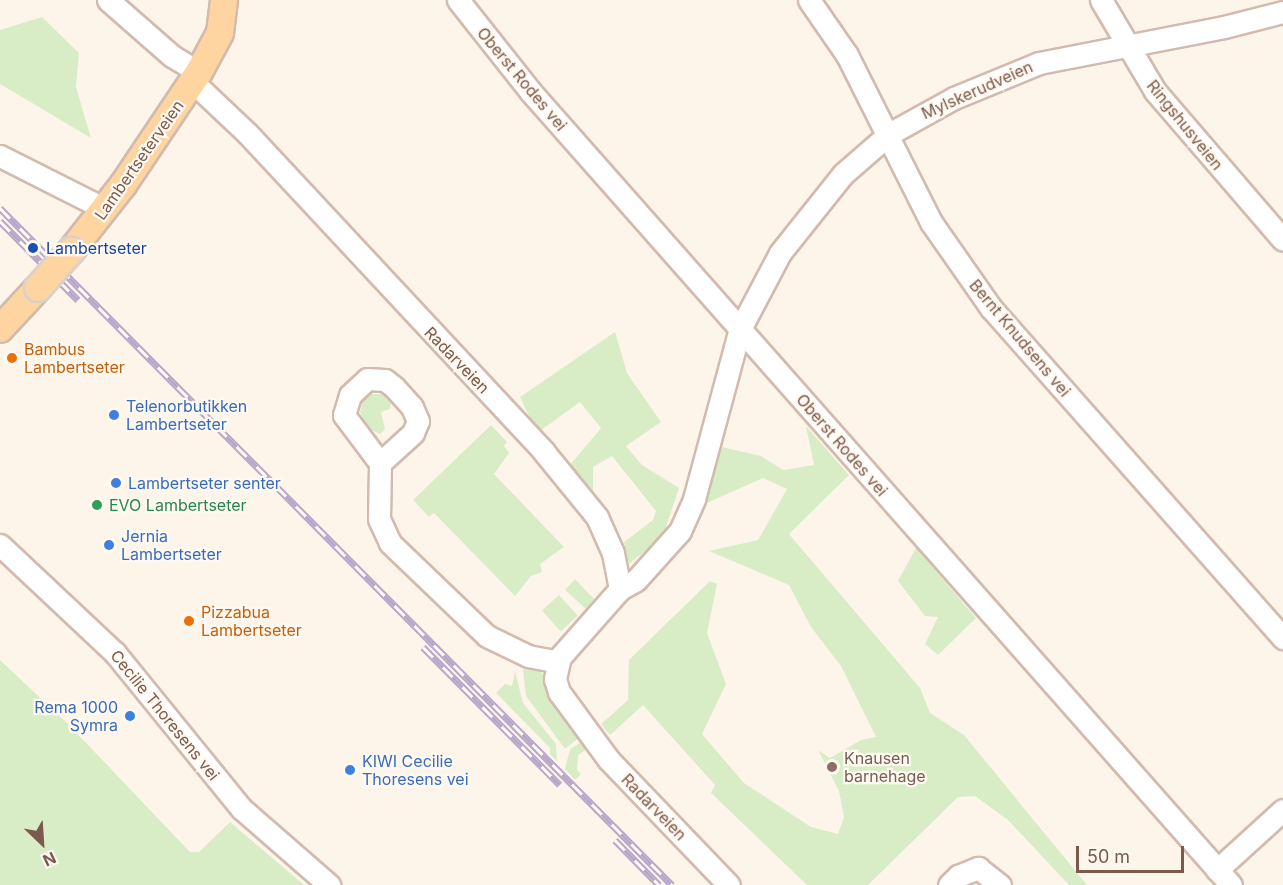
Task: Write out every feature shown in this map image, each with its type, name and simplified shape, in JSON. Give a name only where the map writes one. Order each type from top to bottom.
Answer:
[{"type":"main road","name":"Lambertseterveien","points":[[0,329],[71,251],[105,209],[196,77],[220,33],[224,0]]},
{"type":"street","name":"Radarveien","points":[[108,0],[196,77],[572,484],[602,526],[621,589]]},
{"type":"street","name":"Oberst Rodes vei","points":[[458,0],[530,91],[1224,877]]},
{"type":"street","name":"Bernt Knudsens vei","points":[[809,0],[847,55],[889,134],[931,222],[992,308],[1283,638]]},
{"type":"street","name":"Ringshusveien","points":[[1101,0],[1124,44],[1155,92],[1283,240]]},
{"type":"street","name":"Mylskerudveien","points":[[621,589],[636,580],[680,531],[693,499],[740,329],[780,253],[802,221],[843,174],[889,134],[954,98],[1019,70],[1124,44],[1224,27],[1283,12]]},
{"type":"street","points":[[0,156],[105,209]]},
{"type":"street","points":[[380,463],[379,519],[390,543],[487,636],[524,654],[558,662],[568,643],[621,589]]},
{"type":"street","name":"Cecilie Thoresens vei","points":[[0,545],[115,653],[242,810],[329,885]]},
{"type":"street","name":"Radarveien","points":[[558,662],[555,680],[558,692],[576,721],[643,797],[729,885]]},
{"type":"street","points":[[1224,877],[1283,810]]},
{"type":"street","points":[[949,885],[958,876],[978,868],[1000,885]]},
{"type":"green space","points":[[42,17],[79,53],[76,87],[91,138],[0,84],[0,30]]},
{"type":"green space","points":[[615,332],[627,373],[661,422],[626,446],[642,465],[679,488],[663,536],[629,564],[624,542],[653,520],[656,511],[612,456],[593,467],[593,494],[569,466],[601,428],[580,402],[537,433],[520,397]]},
{"type":"green space","points":[[370,394],[381,394],[391,403],[390,409],[381,412],[385,429],[380,434],[368,428],[360,412],[363,400]]},
{"type":"green space","points":[[491,425],[507,442],[504,446],[509,453],[494,474],[564,547],[540,564],[542,572],[531,576],[515,596],[434,513],[429,517],[413,500]]},
{"type":"green space","points":[[806,426],[849,475],[789,534],[920,688],[930,713],[964,735],[1087,885],[1069,885],[1008,820],[975,796],[958,797],[868,885],[807,885],[711,793],[715,785],[643,705],[610,735],[601,724],[628,700],[629,660],[710,581],[717,584],[707,633],[726,684],[702,734],[744,783],[811,827],[838,834],[844,817],[839,791],[818,750],[830,758],[861,740],[876,737],[841,666],[811,627],[789,585],[709,551],[758,540],[787,489],[763,478],[700,506],[722,447],[761,456],[783,470],[814,465]]},
{"type":"green space","points":[[916,548],[976,618],[938,655],[925,644],[938,617],[925,616],[898,581]]},
{"type":"green space","points":[[575,579],[594,599],[586,609],[565,590]]},
{"type":"green space","points":[[559,595],[578,616],[561,631],[542,610]]},
{"type":"green space","points":[[0,660],[69,725],[190,852],[199,852],[230,822],[304,885],[0,885]]},
{"type":"green space","points":[[533,664],[544,676],[581,736],[565,749],[526,696],[523,670]]},
{"type":"green space","points":[[515,671],[523,703],[556,744],[557,761],[550,754],[550,748],[496,693],[505,684],[512,686]]},
{"type":"green space","points":[[583,741],[588,748],[578,755],[577,770],[581,774],[575,780],[565,769],[570,749]]},
{"type":"railway","points":[[0,208],[672,885]]},
{"type":"railway","points":[[0,221],[78,300]]},
{"type":"railway","points":[[423,647],[560,785]]},
{"type":"railway","points":[[615,840],[659,885]]},
{"type":"place","name":"Lambertseter","points":[[33,248]]},
{"type":"place","name":"Bambus Lambertseter","points":[[12,358]]},
{"type":"place","name":"Telenorbutikken Lambertseter","points":[[114,415]]},
{"type":"place","name":"Lambertseter senter","points":[[116,483]]},
{"type":"place","name":"EVO Lambertseter","points":[[97,505]]},
{"type":"place","name":"Jernia Lambertseter","points":[[109,545]]},
{"type":"place","name":"Pizzabua Lambertseter","points":[[189,621]]},
{"type":"place","name":"Rema 1000 Symra","points":[[130,716]]},
{"type":"place","name":"Knausen barnehage","points":[[832,767]]},
{"type":"place","name":"KIWI Cecilie Thoresens vei","points":[[350,770]]}]
